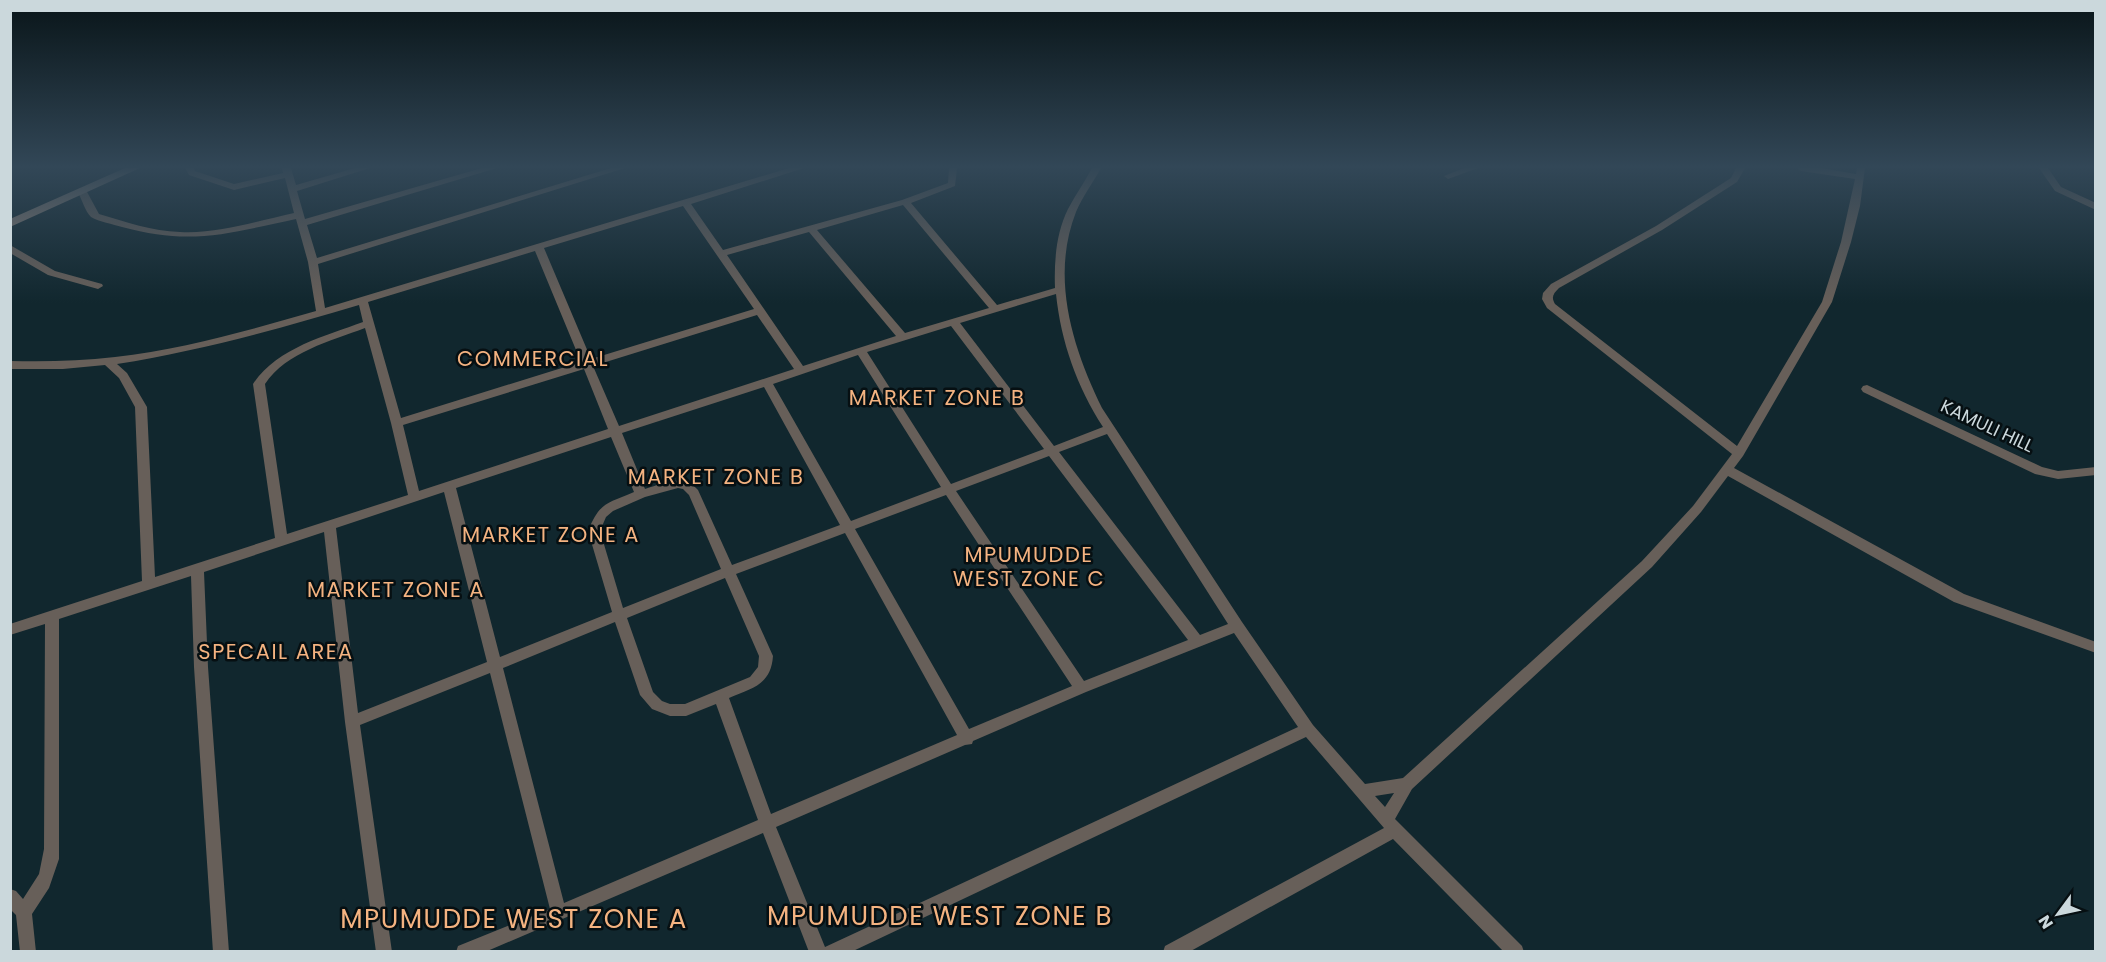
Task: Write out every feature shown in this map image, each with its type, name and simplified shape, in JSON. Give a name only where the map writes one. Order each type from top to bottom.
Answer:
[{"type":"main road","points":[[10,224],[35,213]]},
{"type":"street","points":[[93,213],[96,216],[150,231],[182,235],[211,234],[324,213]]},
{"type":"street","points":[[299,213],[313,262],[321,313]]},
{"type":"street","points":[[313,262],[474,213]]},
{"type":"street","points":[[10,364],[108,362],[201,345],[321,313],[652,213]]},
{"type":"street","points":[[693,213],[801,372]]},
{"type":"street","points":[[721,254],[867,213]]},
{"type":"street","points":[[914,213],[995,309]]},
{"type":"street","points":[[1071,213],[1062,247],[1059,290],[1073,352],[1083,383],[1110,429],[1237,627],[1308,729],[1390,825],[1516,951]]},
{"type":"street","points":[[1683,213],[1555,286],[1548,292],[1547,298],[1551,306],[1739,453]]},
{"type":"street","points":[[1171,951],[1390,825],[1407,784],[1647,564],[1697,509],[1739,453],[1827,302],[1846,242],[1852,213]]},
{"type":"street","points":[[811,229],[903,337]]},
{"type":"street","points":[[538,246],[641,494]]},
{"type":"street","points":[[10,248],[43,270],[67,280],[98,286]]},
{"type":"street","points":[[10,630],[903,337],[1059,290]]},
{"type":"street","points":[[362,299],[398,423],[414,496]]},
{"type":"street","points":[[398,423],[759,310]]},
{"type":"street","points":[[953,322],[1197,641]]},
{"type":"street","points":[[282,540],[259,384],[262,376],[285,359],[369,323]]},
{"type":"street","points":[[861,351],[948,489],[1081,688]]},
{"type":"street","points":[[108,362],[123,376],[141,407],[149,583]]},
{"type":"street","points":[[767,383],[967,739]]},
{"type":"street","name":"KAMULI HILL","points":[[1867,389],[2038,471],[2058,475],[2096,471]]},
{"type":"street","points":[[352,722],[729,571],[1110,429]]},
{"type":"street","points":[[1726,470],[1959,598],[2096,648]]},
{"type":"street","points":[[678,484],[687,486],[694,493],[729,571],[766,656],[765,669],[755,681],[686,710],[670,710],[657,705],[647,695],[619,615],[594,531],[596,523],[609,508],[641,494],[678,484]]},
{"type":"street","points":[[449,486],[560,913]]},
{"type":"street","points":[[329,524],[352,722],[384,951]]},
{"type":"street","points":[[197,567],[221,951]]},
{"type":"street","points":[[24,912],[46,882],[51,866],[52,616]]},
{"type":"street","points":[[464,951],[560,913],[1081,688],[1237,627]]},
{"type":"street","points":[[721,697],[767,823],[818,951]]},
{"type":"street","points":[[831,951],[1308,729]]},
{"type":"street","points":[[1360,791],[1407,784]]},
{"type":"street","points":[[10,897],[24,912],[28,951]]},
{"type":"district","name":"COMMERCIAL","points":[[533,359]]},
{"type":"district","name":"MARKET ZONE B","points":[[937,398]]},
{"type":"district","name":"MARKET ZONE B","points":[[716,477]]},
{"type":"district","name":"MARKET ZONE A","points":[[551,535]]},
{"type":"district","name":"MPUMUDDE WEST ZONE C","points":[[1029,567]]},
{"type":"district","name":"MARKET ZONE A","points":[[396,590]]},
{"type":"district","name":"SPECAIL AREA","points":[[276,652]]},
{"type":"district","name":"MPUMUDDE WEST ZONE B","points":[[940,916]]},
{"type":"district","name":"MPUMUDDE WEST ZONE A","points":[[514,919]]}]
